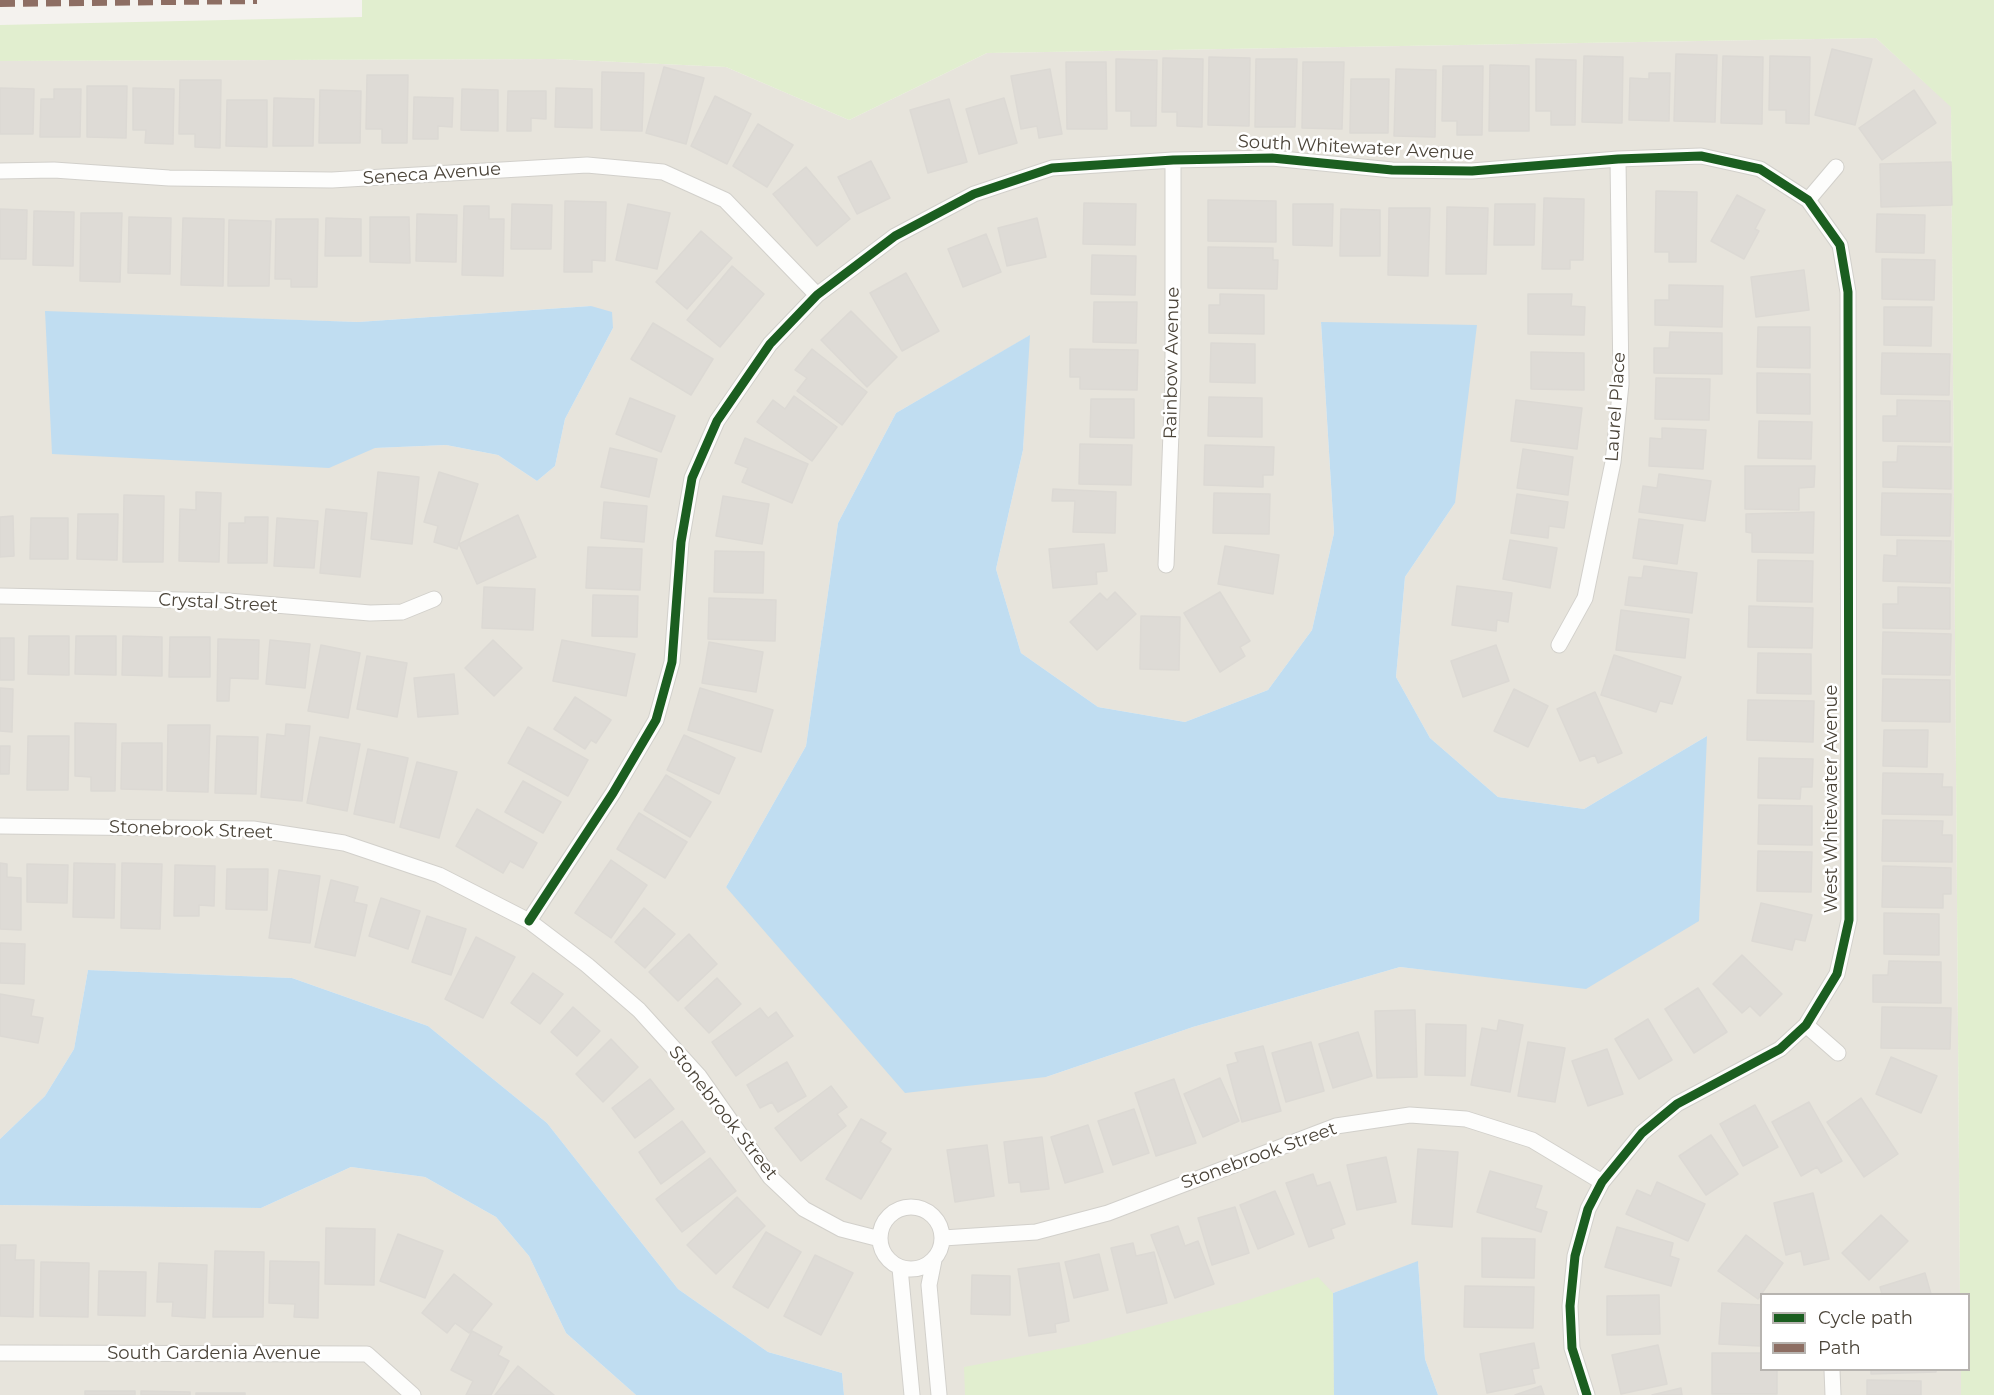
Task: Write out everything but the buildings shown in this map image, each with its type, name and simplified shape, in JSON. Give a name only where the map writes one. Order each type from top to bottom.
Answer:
[{"type":"street","name":"South Whitewater Avenue","points":[[529,921],[613,793],[656,720],[672,662],[681,542],[692,478],[717,421],[770,344],[817,295],[895,236],[974,194],[1052,168],[1173,160],[1272,158],[1392,170],[1472,171],[1618,159],[1701,156],[1760,169],[1808,200]]},
{"type":"street","name":"Laurel Place","points":[[1559,645],[1585,598],[1613,462],[1621,384],[1618,159]]},
{"type":"street","name":"Rainbow Avenue","points":[[1166,565],[1173,379],[1173,160]]},
{"type":"street","name":"Seneca Avenue","points":[[0,171],[54,170],[169,178],[321,180],[587,165],[663,172],[725,200],[817,295]]},
{"type":"street","points":[[1808,200],[1836,167]]},
{"type":"street","name":"West Whitewater Avenue","points":[[1587,1395],[1572,1348],[1570,1306],[1575,1256],[1588,1209],[1602,1182],[1642,1133],[1677,1104],[1780,1049],[1806,1025],[1837,974],[1850,920],[1848,291],[1840,245],[1808,200]]},
{"type":"street","name":"Crystal Street","points":[[0,596],[228,601],[369,613],[402,612],[434,599]]},
{"type":"street","name":"Stonebrook Street","points":[[0,826],[253,829],[344,843],[439,875],[529,921],[587,965],[639,1010],[699,1076],[770,1177],[804,1209],[841,1229],[880,1239]]},
{"type":"street","points":[[1806,1025],[1838,1053]]},
{"type":"street","name":"Stonebrook Street","points":[[943,1238],[1036,1232],[1108,1213],[1336,1126],[1410,1116],[1466,1119],[1532,1140],[1602,1182]]},
{"type":"street","points":[[911,1207],[923,1209],[933,1216],[940,1226],[943,1238],[941,1250],[934,1260],[924,1267],[912,1270],[900,1268],[889,1261],[882,1251],[880,1239],[882,1227],[889,1216],[911,1207]]},
{"type":"street","points":[[934,1260],[929,1285],[939,1395]]},
{"type":"street","points":[[900,1268],[912,1395]]},
{"type":"street","name":"South Gardenia Avenue","points":[[0,1353],[367,1354],[413,1395]]},
{"type":"street","points":[[1832,1371],[1833,1395]]},
{"type":"shaded area","points":[[1876,38],[1951,106],[1960,1293],[1760,1293],[1760,1371],[1961,1371],[1961,1395],[1438,1395],[1425,1359],[1418,1262],[1333,1293],[1334,1395],[844,1395],[842,1373],[768,1352],[678,1289],[547,1123],[428,1026],[292,978],[88,970],[74,1049],[45,1096],[0,1139],[0,61],[554,59],[726,67],[849,120],[987,53]],"holes":[[[591,306],[613,328],[565,419],[555,466],[537,481],[498,455],[446,445],[375,448],[45,312],[358,322]],[[1321,322],[1455,503],[1405,577],[1396,677],[1430,738],[1498,797],[1584,809],[1707,736],[1586,988],[1400,967],[1193,1027],[1046,1077],[726,887],[806,746],[838,523],[896,413],[1029,336],[1023,450],[996,569],[1021,653],[1098,707],[1185,722],[1268,690],[1312,630],[1334,533]]]},
{"type":"shaded area","points":[[351,1167],[425,1177],[496,1217],[529,1256],[566,1333],[636,1395],[0,1395],[0,1205],[261,1208]]},
{"type":"green space","points":[[362,0],[1994,0],[1994,1395],[1961,1395],[1961,1371],[1970,1371],[1970,1293],[1960,1293],[1951,107],[1876,38],[987,53],[849,120],[726,67],[554,59],[0,61],[0,25],[362,17]]},
{"type":"green space","points":[[1318,1277],[1333,1293],[1334,1395],[965,1395],[964,1367],[1085,1344],[1239,1303]]},
{"type":"water","points":[[591,306],[612,312],[613,328],[565,419],[555,466],[537,481],[498,455],[446,445],[375,448],[329,468],[52,454],[45,311],[358,322]]},
{"type":"water","points":[[1321,322],[1477,325],[1455,503],[1405,577],[1396,677],[1430,738],[1498,797],[1584,809],[1707,736],[1699,921],[1586,989],[1400,967],[1193,1027],[1046,1077],[905,1093],[726,887],[806,746],[838,523],[896,413],[1030,335],[1023,450],[996,569],[1021,653],[1098,707],[1185,722],[1268,690],[1312,630],[1334,533]]},
{"type":"water","points":[[88,970],[292,978],[428,1026],[547,1123],[678,1289],[768,1352],[842,1373],[844,1395],[636,1395],[566,1333],[529,1256],[496,1217],[425,1177],[351,1167],[261,1208],[0,1205],[0,1139],[45,1096],[74,1049]]},
{"type":"water","points":[[1418,1261],[1425,1359],[1438,1395],[1334,1395],[1333,1293]]},
{"type":"marked path","points":[[0,3],[257,0]]},
{"type":"cycle path","points":[[529,921],[613,793],[656,720],[672,662],[681,542],[692,478],[717,421],[770,344],[817,295],[895,236],[974,194],[1052,168],[1173,160],[1272,158],[1392,170],[1472,171],[1618,159],[1701,156],[1760,169],[1808,200],[1840,245],[1848,292],[1849,920],[1837,974],[1806,1025],[1780,1049],[1677,1104],[1642,1133],[1602,1182],[1588,1209],[1575,1256],[1570,1306],[1572,1348],[1587,1395]]}]
